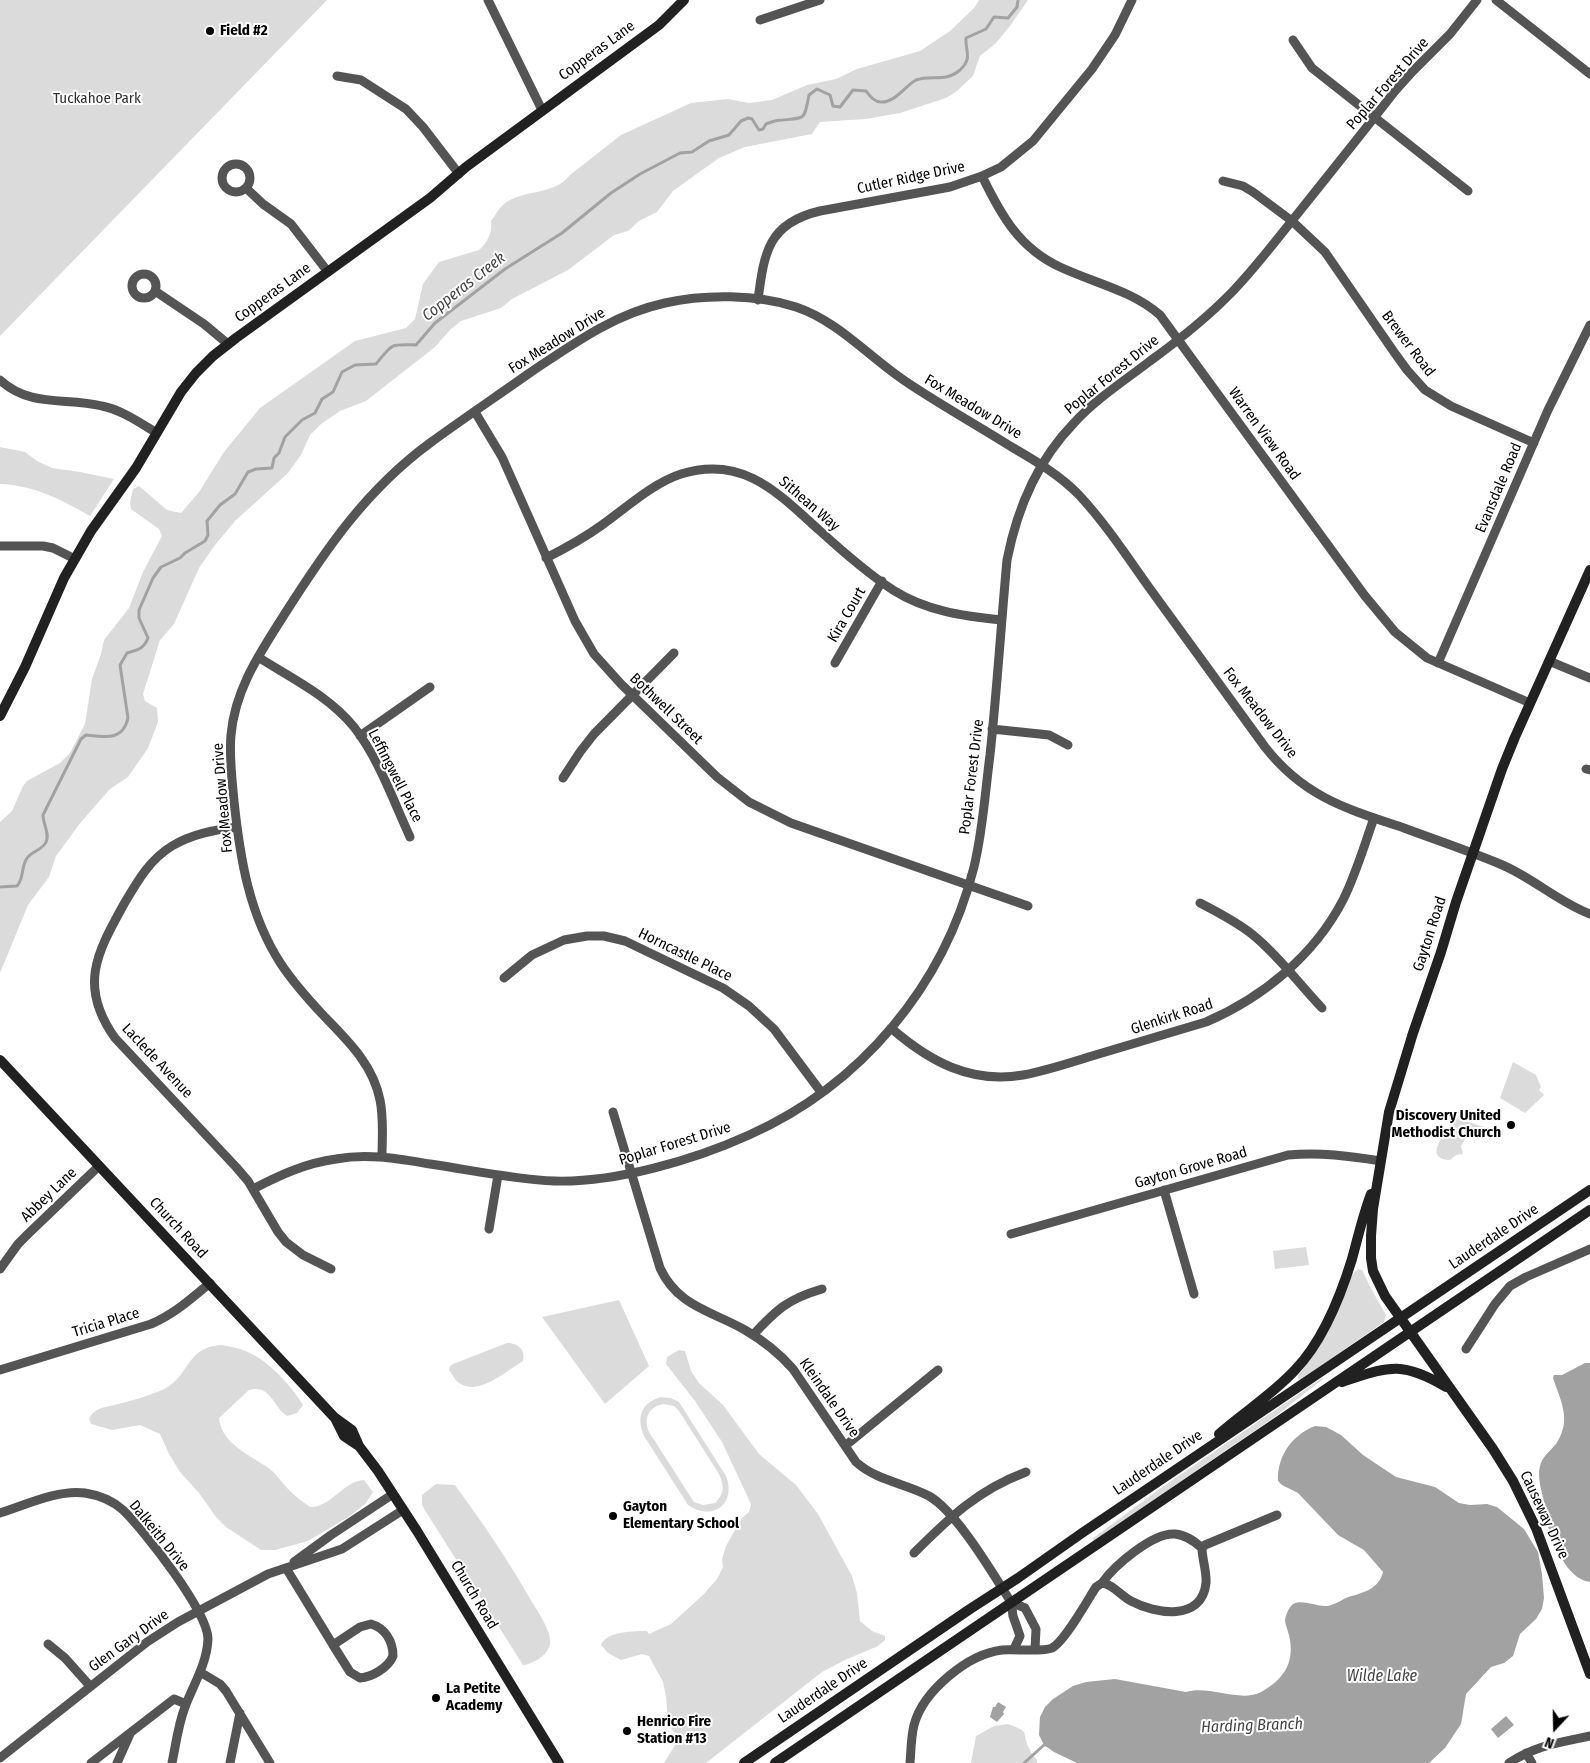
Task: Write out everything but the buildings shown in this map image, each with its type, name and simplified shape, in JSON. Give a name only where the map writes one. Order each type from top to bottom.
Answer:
[{"type":"main road","name":"Copperas Lane","points":[[0,716],[25,668],[64,578],[91,531],[136,468],[182,392],[196,373],[228,344],[430,198],[542,110],[659,25],[682,0]]},
{"type":"main road","name":"Gayton Road","points":[[1410,1332],[1380,1287],[1373,1271],[1371,1258],[1371,1222],[1389,1112],[1409,1046],[1502,769],[1589,575]]},
{"type":"main road","name":"Church Road","points":[[0,1060],[334,1417],[344,1436],[359,1446],[393,1494],[558,1763]]},
{"type":"main road","points":[[1189,1461],[1242,1414],[1288,1377],[1311,1349],[1341,1291],[1363,1213],[1378,1174]]},
{"type":"main road","name":"Lauderdale Drive","points":[[744,1763],[1590,1190]]},
{"type":"main road","name":"Lauderdale Drive","points":[[775,1763],[1590,1210]]},
{"type":"main road","name":"Causeway Drive","points":[[1410,1332],[1493,1449],[1524,1501],[1556,1578],[1590,1674]]},
{"type":"main road","points":[[1329,1386],[1376,1370],[1392,1368],[1419,1372],[1450,1389]]},
{"type":"street","points":[[488,0],[542,110]]},
{"type":"street","points":[[760,20],[820,0]]},
{"type":"street","name":"Cutler Ridge Drive","points":[[758,300],[762,268],[767,251],[772,241],[783,228],[798,218],[820,211],[950,187],[982,176],[1014,159],[1044,129],[1107,49],[1132,0]]},
{"type":"street","name":"Poplar Forest Drive","points":[[253,1189],[282,1174],[312,1164],[351,1157],[382,1157],[527,1179],[572,1181],[613,1177],[631,1173],[711,1151],[781,1119],[849,1071],[884,1038],[931,972],[957,918],[969,885],[984,817],[1007,560],[1011,539],[1026,495],[1042,465],[1058,440],[1084,413],[1105,394],[1210,313],[1234,290],[1269,251],[1374,117],[1412,72],[1450,34],[1477,0]]},
{"type":"street","points":[[1496,0],[1590,74]]},
{"type":"street","points":[[1293,40],[1312,68],[1468,191]]},
{"type":"street","points":[[337,76],[361,80],[396,102],[416,119],[459,174]]},
{"type":"street","name":"Warren View Road","points":[[982,176],[1005,220],[1028,246],[1039,255],[1060,268],[1136,298],[1160,315],[1377,612],[1405,642],[1427,658],[1530,703]]},
{"type":"street","name":"Brewer Road","points":[[1223,180],[1243,186],[1253,192],[1292,221],[1325,252],[1407,370],[1426,390],[1451,406],[1534,442]]},
{"type":"street","points":[[246,188],[262,204],[291,224],[328,272]]},
{"type":"street","points":[[155,291],[204,324],[228,344]]},
{"type":"street","name":"Fox Meadow Drive","points":[[382,1157],[383,1120],[380,1099],[374,1080],[360,1055],[299,988],[276,954],[252,902],[245,875],[237,827],[231,774],[231,736],[239,695],[249,672],[317,563],[338,533],[364,502],[389,477],[417,453],[591,332],[624,315],[686,299],[710,297],[758,300],[792,306],[817,316],[911,385],[1042,465],[1073,489],[1094,513],[1274,758],[1293,777],[1313,792],[1348,810],[1518,872],[1552,895],[1590,914]]},
{"type":"street","name":"Evansdale Road","points":[[1438,663],[1534,442],[1590,325]]},
{"type":"street","points":[[0,380],[17,392],[32,398],[87,403],[112,409],[157,433]]},
{"type":"street","name":"Bothwell Street","points":[[475,412],[502,457],[581,633],[603,664],[632,695],[717,778],[761,809],[791,823],[1028,906]]},
{"type":"street","name":"Sithean Way","points":[[546,558],[579,542],[640,497],[670,478],[689,472],[714,469],[736,472],[762,482],[776,492],[827,538],[882,581],[914,601],[933,608],[967,616],[1001,620]]},
{"type":"street","points":[[0,546],[43,546],[52,548],[75,559]]},
{"type":"street","name":"Kira Court","points":[[836,662],[882,581]]},
{"type":"street","points":[[563,778],[589,740],[674,653]]},
{"type":"street","name":"Leffingwell Place","points":[[258,657],[324,700],[353,726],[378,768],[410,837]]},
{"type":"street","points":[[1549,661],[1590,678]]},
{"type":"street","points":[[360,736],[430,687]]},
{"type":"street","points":[[992,728],[1049,735],[1068,745]]},
{"type":"street","name":"Glenkirk Road","points":[[892,1028],[926,1056],[956,1069],[992,1076],[1022,1075],[1043,1071],[1206,1022],[1247,1002],[1264,990],[1312,946],[1334,917],[1350,884],[1374,818]]},
{"type":"street","name":"Laclede Avenue","points":[[237,827],[192,836],[170,847],[150,864],[139,878],[100,950],[95,968],[95,990],[102,1019],[115,1038],[236,1167],[253,1189],[278,1232],[286,1242],[303,1255],[331,1269]]},
{"type":"street","points":[[1200,903],[1233,920],[1253,935],[1322,1008]]},
{"type":"street","name":"Horncastle Place","points":[[504,978],[542,950],[564,940],[587,936],[604,936],[625,941],[723,988],[749,1006],[774,1029],[821,1092]]},
{"type":"street","name":"Kleindale Drive","points":[[614,1112],[660,1268],[668,1282],[678,1294],[694,1305],[753,1335],[783,1357],[856,1462],[869,1472],[929,1496],[942,1506],[962,1530],[1011,1602],[1013,1616],[1020,1636],[1014,1649]]},
{"type":"street","name":"Gayton Grove Road","points":[[1011,1234],[1288,1155],[1331,1153],[1381,1161]]},
{"type":"street","name":"Abbey Lane","points":[[0,1269],[18,1244],[99,1166]]},
{"type":"street","points":[[489,1229],[498,1174]]},
{"type":"street","points":[[1164,1190],[1194,1294]]},
{"type":"street","points":[[1466,1349],[1495,1304],[1510,1286],[1526,1277],[1590,1250]]},
{"type":"street","name":"Tricia Place","points":[[0,1370],[151,1324],[167,1317],[183,1306],[210,1283]]},
{"type":"street","points":[[753,1335],[771,1315],[789,1301],[822,1288]]},
{"type":"street","points":[[845,1446],[938,1370]]},
{"type":"street","points":[[914,1553],[952,1517],[983,1492],[1004,1480],[1026,1472]]},
{"type":"street","name":"Dalkeith Drive","points":[[0,1513],[58,1495],[85,1493],[104,1499],[123,1510],[170,1568],[198,1611],[208,1637],[206,1656],[179,1726],[172,1763]]},
{"type":"street","name":"Glen Gary Drive","points":[[286,1568],[393,1494]]},
{"type":"street","name":"Glen Gary Drive","points":[[0,1758],[147,1642],[198,1611],[268,1574],[342,1549],[403,1510]]},
{"type":"street","points":[[1202,1548],[1205,1545],[1277,1515]]},
{"type":"street","points":[[910,1763],[914,1725],[921,1707],[935,1688],[968,1662],[985,1653],[1014,1649],[1046,1650],[1057,1644],[1096,1587],[1102,1583],[1116,1566],[1164,1535],[1182,1535],[1191,1539],[1202,1548],[1206,1582],[1198,1603],[1192,1608],[1169,1612],[1155,1609],[1130,1600],[1108,1584],[1102,1583]]},
{"type":"street","points":[[286,1568],[333,1645],[350,1672],[360,1678],[373,1675],[387,1666],[393,1656],[392,1644],[384,1632],[378,1626],[371,1624],[360,1628],[333,1645]]},
{"type":"street","name":"Kleindale Drive","points":[[1011,1602],[1025,1608],[1036,1629],[1035,1649]]},
{"type":"street","points":[[48,1644],[65,1658],[90,1686]]},
{"type":"street","points":[[200,1672],[220,1684],[270,1763]]},
{"type":"street","points":[[91,1763],[174,1699],[186,1704]]},
{"type":"street","points":[[230,1763],[240,1713]]},
{"type":"street","points":[[117,1763],[131,1731]]},
{"type":"street","points":[[1508,1763],[1526,1753],[1553,1743],[1590,1736]]},
{"type":"street","points":[[1526,1753],[1532,1763]]},
{"type":"green space","name":"Tuckahoe Park","points":[[0,0],[327,0],[0,336]]},
{"type":"green space","points":[[979,0],[1028,0],[996,43],[980,56],[973,76],[957,91],[946,98],[900,113],[866,119],[820,122],[812,134],[745,147],[719,158],[673,191],[657,212],[639,221],[628,231],[614,235],[568,270],[512,299],[501,308],[461,321],[435,347],[366,401],[340,411],[321,424],[310,435],[301,455],[288,473],[235,521],[199,568],[174,624],[160,640],[143,694],[145,701],[157,708],[158,722],[148,748],[128,777],[110,789],[81,822],[56,856],[49,877],[28,905],[0,973],[0,822],[12,811],[27,781],[60,763],[70,753],[85,724],[92,679],[104,640],[129,608],[143,572],[162,536],[159,529],[131,509],[130,503],[133,489],[139,486],[167,510],[181,513],[199,492],[224,452],[260,408],[355,341],[406,328],[415,319],[423,284],[439,262],[479,250],[489,237],[491,221],[503,205],[519,196],[555,187],[621,135],[691,103],[728,99],[749,103],[772,100],[807,85],[836,79],[857,69],[920,51],[950,31],[975,7]]},
{"type":"green space","points":[[0,447],[25,452],[37,461],[52,468],[114,479],[90,516],[36,490],[0,484]]},
{"type":"green space","points":[[1513,1062],[1536,1075],[1541,1087],[1539,1090],[1544,1095],[1525,1113],[1500,1098]]},
{"type":"green space","points":[[1456,1118],[1487,1128],[1484,1133],[1467,1136],[1461,1146],[1463,1154],[1456,1155],[1450,1160],[1441,1158],[1437,1154],[1439,1142]]},
{"type":"green space","points":[[1306,1247],[1309,1265],[1275,1269],[1273,1251]]},
{"type":"green space","points":[[1358,1269],[1362,1270],[1386,1315],[1384,1322],[1300,1380],[1298,1379],[1298,1375],[1312,1357],[1330,1327],[1351,1277]]},
{"type":"green space","points":[[619,1300],[649,1366],[605,1404],[542,1317]]},
{"type":"green space","points":[[507,1343],[515,1344],[522,1350],[523,1361],[492,1381],[475,1387],[467,1386],[459,1383],[449,1370],[453,1364]]},
{"type":"green space","points":[[221,1345],[238,1348],[268,1364],[291,1388],[303,1405],[297,1413],[287,1416],[267,1393],[256,1389],[249,1390],[219,1418],[225,1435],[231,1442],[270,1469],[291,1492],[310,1507],[325,1503],[350,1485],[364,1480],[373,1492],[366,1503],[350,1516],[308,1541],[275,1550],[261,1550],[226,1527],[216,1517],[199,1493],[180,1472],[160,1434],[140,1425],[112,1430],[91,1424],[89,1419],[98,1409],[156,1393],[166,1388],[180,1376],[201,1351]]},
{"type":"green space","points":[[679,1350],[685,1351],[691,1371],[699,1383],[723,1405],[759,1454],[796,1485],[818,1514],[852,1576],[857,1593],[860,1621],[872,1631],[885,1636],[885,1640],[878,1646],[822,1672],[706,1763],[664,1763],[677,1742],[674,1732],[668,1724],[663,1682],[649,1656],[642,1654],[621,1660],[608,1653],[601,1645],[604,1640],[615,1634],[647,1631],[649,1634],[671,1624],[704,1594],[717,1579],[723,1567],[722,1559],[726,1546],[742,1518],[749,1512],[751,1504],[722,1442],[695,1401],[666,1364],[667,1357]]},
{"type":"green space","points":[[1322,1378],[1276,1416],[1094,1541],[1092,1539],[1158,1490]]},
{"type":"green space","points":[[661,1397],[671,1398],[679,1402],[726,1476],[729,1486],[728,1495],[720,1507],[706,1512],[688,1505],[644,1436],[640,1423],[642,1412],[654,1400]],"holes":[[[663,1404],[674,1406],[719,1474],[723,1489],[721,1496],[715,1503],[703,1505],[694,1502],[649,1432],[647,1418],[651,1410]]]},
{"type":"green space","points":[[436,1484],[455,1485],[494,1541],[541,1617],[549,1633],[550,1643],[549,1648],[538,1660],[523,1665],[426,1512],[422,1505],[422,1495]]},
{"type":"green space","points":[[1008,1724],[1023,1731],[1027,1744],[1037,1763],[971,1763],[976,1736],[994,1726]]},
{"type":"water","points":[[1585,1363],[1590,1363],[1590,1582],[1574,1574],[1562,1559],[1547,1524],[1548,1520],[1539,1478],[1542,1460],[1556,1444],[1563,1427],[1564,1411],[1553,1378],[1554,1375],[1562,1375]]},
{"type":"water","name":"Wilde Lake","points":[[1315,1426],[1326,1427],[1341,1435],[1363,1455],[1396,1477],[1435,1487],[1459,1503],[1470,1505],[1487,1504],[1497,1507],[1524,1529],[1538,1552],[1544,1598],[1542,1609],[1536,1619],[1520,1634],[1513,1656],[1504,1663],[1491,1667],[1466,1694],[1461,1724],[1445,1748],[1429,1763],[1077,1763],[1044,1745],[1039,1735],[1040,1717],[1045,1707],[1053,1699],[1073,1686],[1086,1682],[1115,1679],[1186,1692],[1195,1690],[1244,1696],[1261,1692],[1281,1677],[1288,1664],[1291,1649],[1290,1637],[1285,1621],[1293,1604],[1301,1602],[1323,1606],[1335,1604],[1348,1597],[1365,1592],[1378,1583],[1383,1572],[1364,1550],[1338,1535],[1298,1493],[1278,1481],[1278,1472],[1283,1455],[1299,1435]]},
{"type":"water","points":[[998,1702],[1006,1707],[1003,1712],[1004,1714],[997,1722],[990,1717],[993,1707]]},
{"type":"water","points":[[1506,1716],[1514,1725],[1498,1738],[1491,1729]]},
{"type":"waterway","name":"Copperas Creek","points":[[0,887],[17,886],[21,880],[24,863],[30,855],[46,842],[47,836],[43,815],[81,739],[86,735],[112,736],[122,731],[126,725],[128,718],[120,665],[127,653],[142,647],[148,638],[139,618],[139,610],[153,578],[161,567],[180,558],[205,541],[208,535],[207,521],[220,505],[235,494],[248,472],[256,469],[272,468],[274,458],[279,453],[285,437],[302,420],[315,413],[322,399],[333,392],[342,372],[355,365],[376,364],[389,348],[393,346],[416,345],[435,323],[505,269],[562,233],[611,193],[640,174],[680,153],[692,152],[709,141],[729,135],[741,121],[748,118],[752,119],[759,130],[763,129],[766,124],[778,120],[800,118],[805,113],[809,95],[817,89],[830,95],[833,106],[840,107],[853,90],[866,91],[876,101],[886,102],[896,97],[916,80],[954,74],[966,62],[968,54],[966,38],[986,29],[994,17],[1008,18],[1017,7],[1018,0]]},
{"type":"waterway","name":"Harding Branch","points":[[1024,1763],[1046,1745]]},
{"type":"place","name":"Field #2","points":[[210,31]]},
{"type":"place","name":"Discovery United Methodist Church","points":[[1511,1125]]},
{"type":"place","name":"Gayton Elementary School","points":[[613,1516]]},
{"type":"place","name":"La Petite Academy","points":[[436,1698]]},
{"type":"place","name":"Henrico Fire Station #13","points":[[627,1731]]}]
